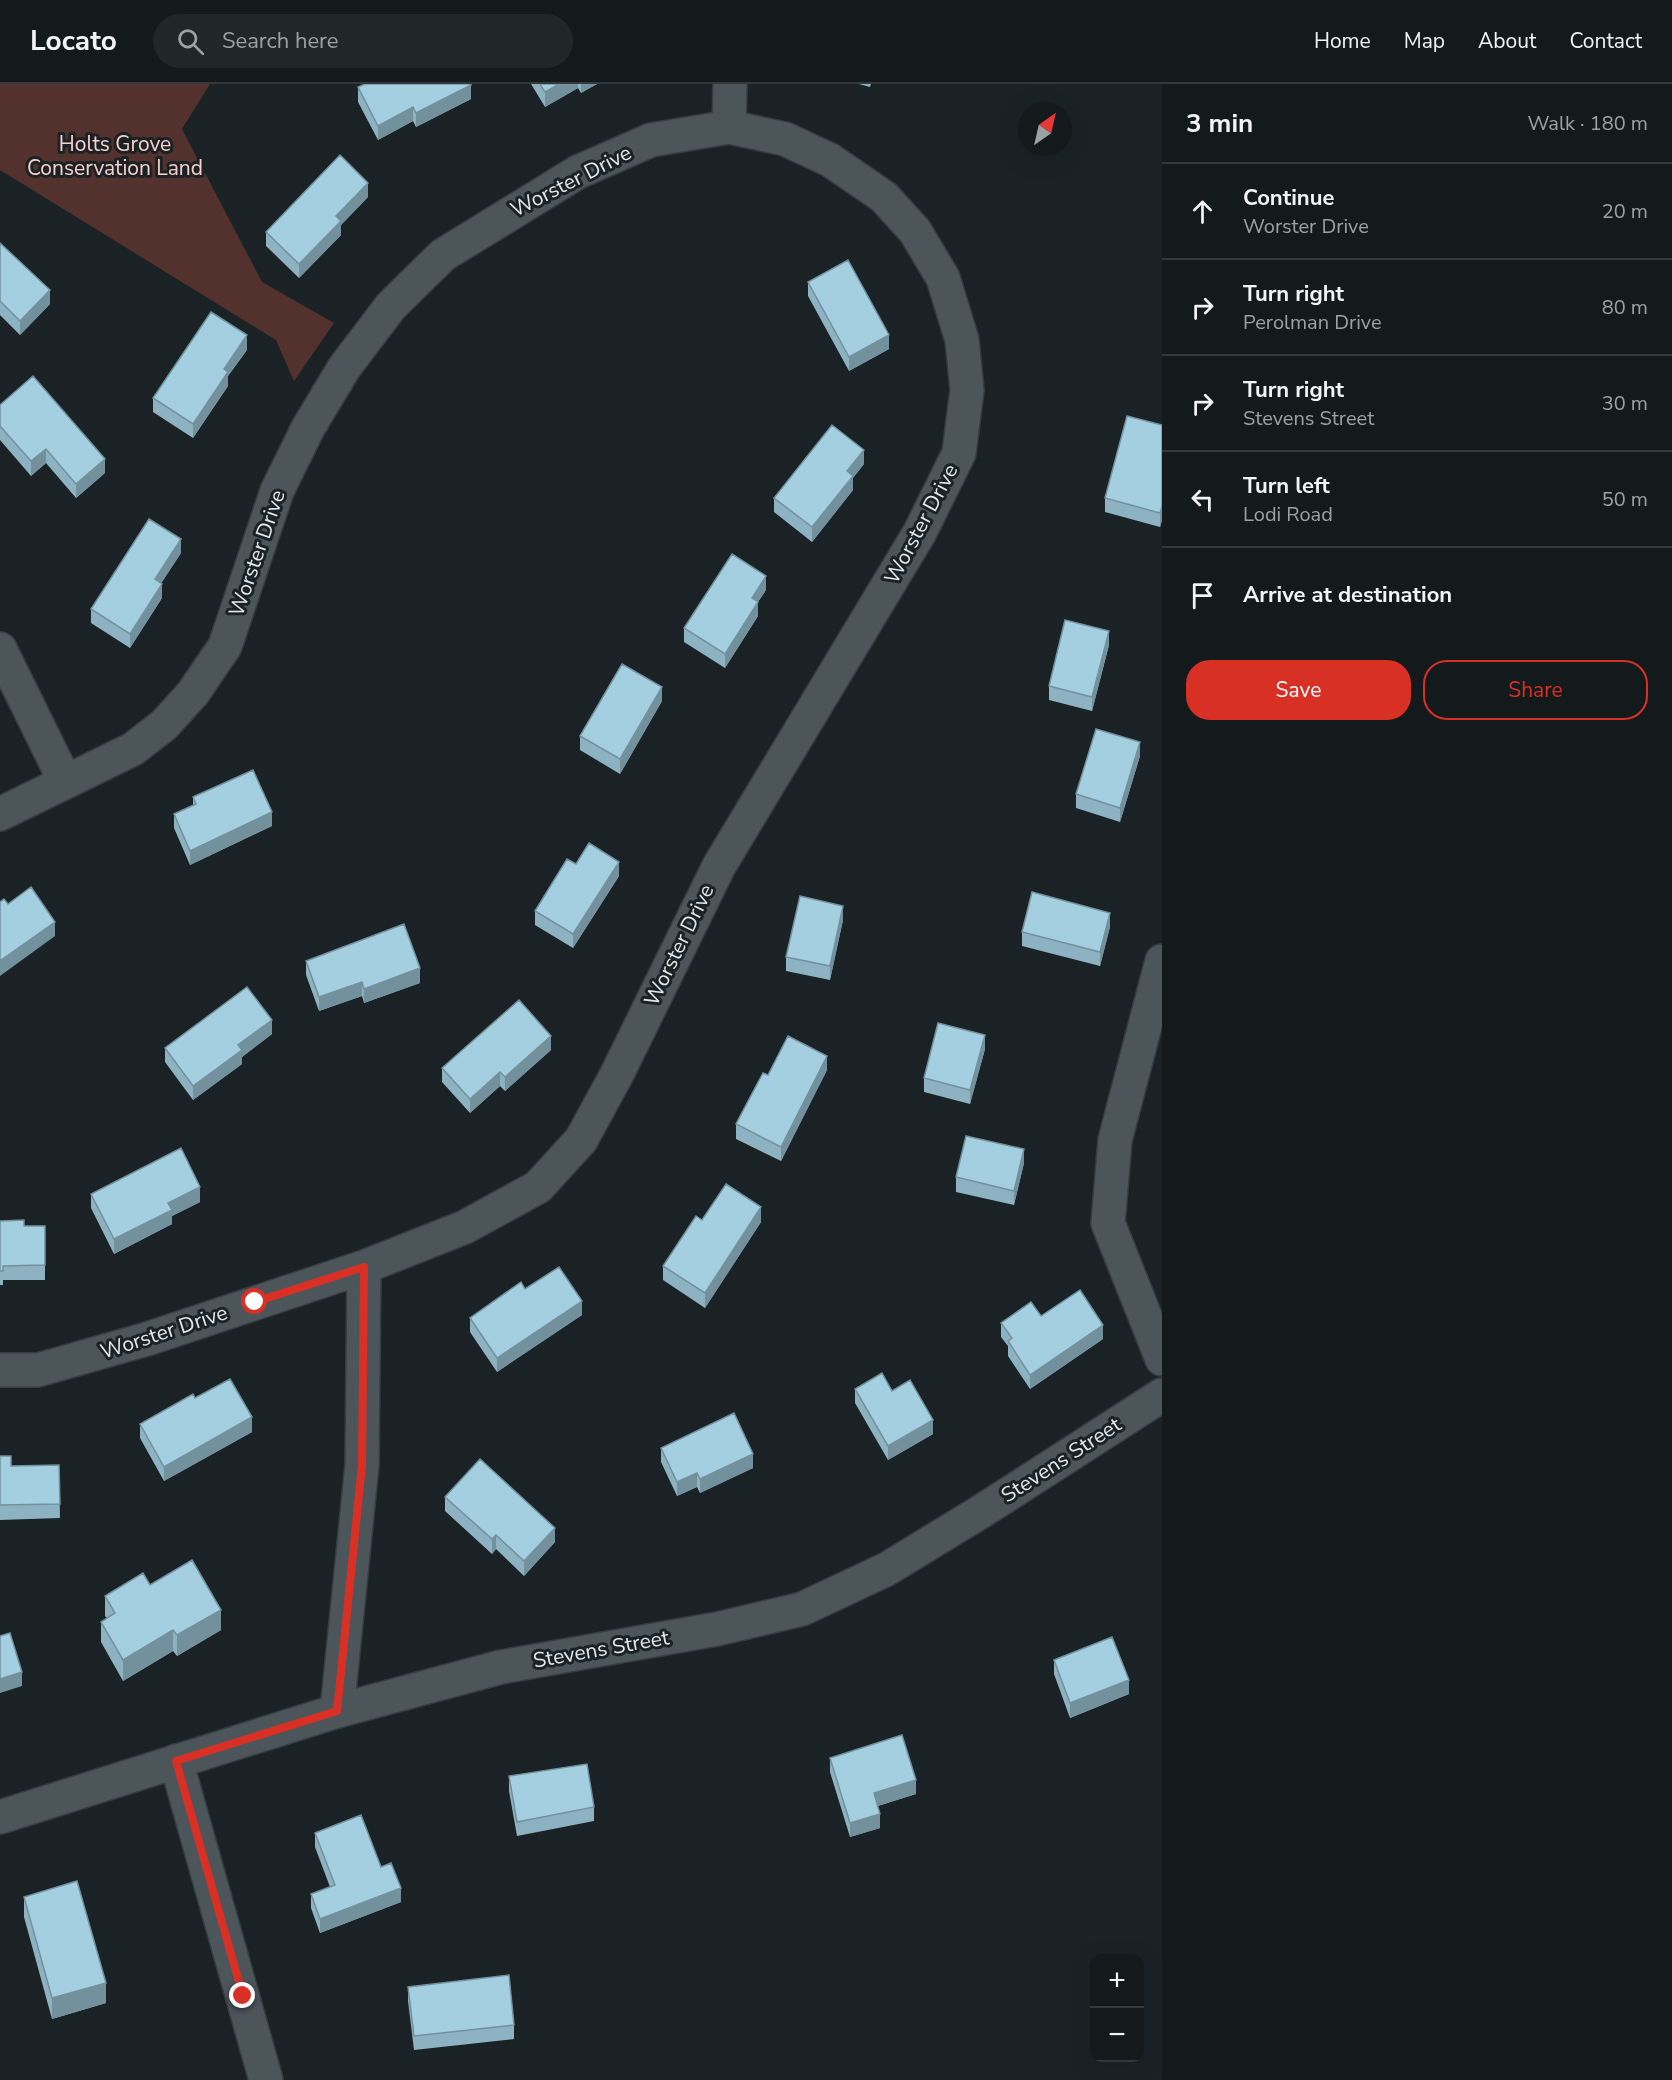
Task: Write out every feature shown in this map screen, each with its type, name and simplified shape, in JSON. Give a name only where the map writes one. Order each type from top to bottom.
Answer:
[{"type":"street","points":[[729,127],[730,84]]},
{"type":"street","name":"Worster Drive","points":[[0,814],[134,749],[164,725],[193,693],[225,646],[277,491],[308,428],[344,368],[391,306],[442,255],[578,172],[651,140],[729,127],[785,139],[830,160],[884,197],[915,231],[943,278],[962,340],[967,390],[959,453],[920,532],[719,866],[617,1074],[581,1140],[538,1187],[465,1227],[364,1267],[147,1339],[38,1370],[0,1370]]},
{"type":"street","points":[[0,649],[65,781]]},
{"type":"street","points":[[1162,962],[1115,1140],[1108,1223],[1162,1359]]},
{"type":"street","points":[[337,1711],[362,1465],[364,1267]]},
{"type":"street","name":"Stevens Street","points":[[0,1817],[337,1711],[501,1667],[717,1629],[802,1609],[887,1569],[1162,1395]]},
{"type":"street","points":[[176,1761],[266,2080]]},
{"type":"green space","name":"Holts Grove Conservation Land","points":[[0,84],[210,84],[182,129],[262,282],[334,323],[294,381],[276,340],[0,170]]},
{"type":"building","points":[[365,84],[471,85],[416,113],[413,107],[378,126],[358,87]]},
{"type":"building","points":[[540,84],[559,84],[545,92]]},
{"type":"building","points":[[340,155],[368,183],[336,216],[341,221],[299,264],[266,232]]},
{"type":"building","points":[[0,243],[50,290],[20,321],[0,301]]},
{"type":"building","points":[[848,260],[889,335],[849,357],[808,282]]},
{"type":"building","points":[[211,312],[247,335],[224,369],[228,372],[193,424],[153,398]]},
{"type":"building","points":[[33,376],[105,459],[76,484],[46,449],[31,461],[0,426],[0,405]]},
{"type":"building","points":[[1127,416],[1162,425],[1162,506],[1160,513],[1105,498]]},
{"type":"building","points":[[832,425],[864,450],[847,471],[853,476],[812,527],[774,498]]},
{"type":"building","points":[[149,519],[181,539],[155,579],[162,584],[130,634],[91,609]]},
{"type":"building","points":[[732,554],[766,576],[752,598],[758,602],[725,654],[684,628]]},
{"type":"building","points":[[1065,620],[1109,631],[1092,697],[1049,686]]},
{"type":"building","points":[[622,664],[662,687],[620,759],[580,736]]},
{"type":"building","points":[[1096,729],[1140,742],[1120,808],[1076,794]]},
{"type":"building","points":[[253,770],[272,812],[190,851],[174,814],[196,804],[193,797]]},
{"type":"building","points":[[589,843],[619,862],[573,934],[535,911],[567,859],[576,864]]},
{"type":"building","points":[[31,887],[55,922],[0,961],[0,902],[4,899],[8,904]]},
{"type":"building","points":[[1032,892],[1110,913],[1100,952],[1022,932]]},
{"type":"building","points":[[800,896],[843,906],[830,966],[786,957]]},
{"type":"building","points":[[404,924],[420,968],[364,989],[362,982],[319,997],[306,961]]},
{"type":"building","points":[[247,987],[272,1020],[238,1045],[242,1050],[193,1086],[165,1048]]},
{"type":"building","points":[[519,1000],[551,1036],[505,1077],[500,1072],[470,1099],[442,1068]]},
{"type":"building","points":[[938,1023],[985,1035],[970,1090],[924,1078]]},
{"type":"building","points":[[788,1036],[827,1056],[781,1147],[736,1124],[763,1073],[768,1075]]},
{"type":"building","points":[[966,1136],[1024,1149],[1014,1191],[956,1177]]},
{"type":"building","points":[[181,1148],[200,1187],[168,1203],[172,1210],[114,1239],[91,1194]]},
{"type":"building","points":[[726,1184],[761,1207],[705,1293],[663,1266],[696,1216],[702,1220]]},
{"type":"building","points":[[24,1220],[24,1226],[45,1226],[45,1265],[3,1266],[3,1271],[0,1271],[0,1221]]},
{"type":"building","points":[[559,1267],[582,1301],[497,1358],[470,1318],[521,1282],[525,1289]]},
{"type":"building","points":[[1080,1290],[1103,1325],[1030,1375],[1008,1341],[1012,1338],[1001,1323],[1031,1302],[1041,1316]]},
{"type":"building","points":[[882,1373],[892,1391],[910,1380],[933,1420],[888,1446],[855,1389]]},
{"type":"building","points":[[230,1379],[252,1417],[164,1467],[140,1424],[193,1394],[195,1398]]},
{"type":"building","points":[[734,1413],[753,1454],[700,1479],[697,1473],[677,1482],[661,1448]]},
{"type":"building","points":[[0,1456],[11,1456],[11,1466],[59,1465],[60,1504],[0,1505]]},
{"type":"building","points":[[480,1459],[555,1528],[524,1561],[496,1535],[492,1539],[445,1497]]},
{"type":"building","points":[[192,1560],[221,1610],[177,1635],[173,1630],[123,1660],[101,1622],[115,1613],[105,1596],[143,1573],[150,1585]]},
{"type":"building","points":[[10,1633],[22,1672],[0,1679],[0,1636]]},
{"type":"building","points":[[1112,1637],[1129,1680],[1070,1703],[1054,1660]]},
{"type":"building","points":[[902,1735],[916,1780],[874,1793],[880,1814],[850,1823],[830,1758]]},
{"type":"building","points":[[587,1764],[594,1807],[517,1822],[509,1776]]},
{"type":"building","points":[[361,1815],[381,1867],[391,1863],[401,1888],[320,1919],[311,1894],[335,1885],[315,1833]]},
{"type":"building","points":[[77,1881],[106,1983],[52,1998],[24,1897]]},
{"type":"building","points":[[509,1975],[514,2025],[414,2036],[408,1987]]},
{"type":"route","points":[[243,1996],[176,1761],[337,1711],[362,1465],[364,1267],[255,1302]]}]
